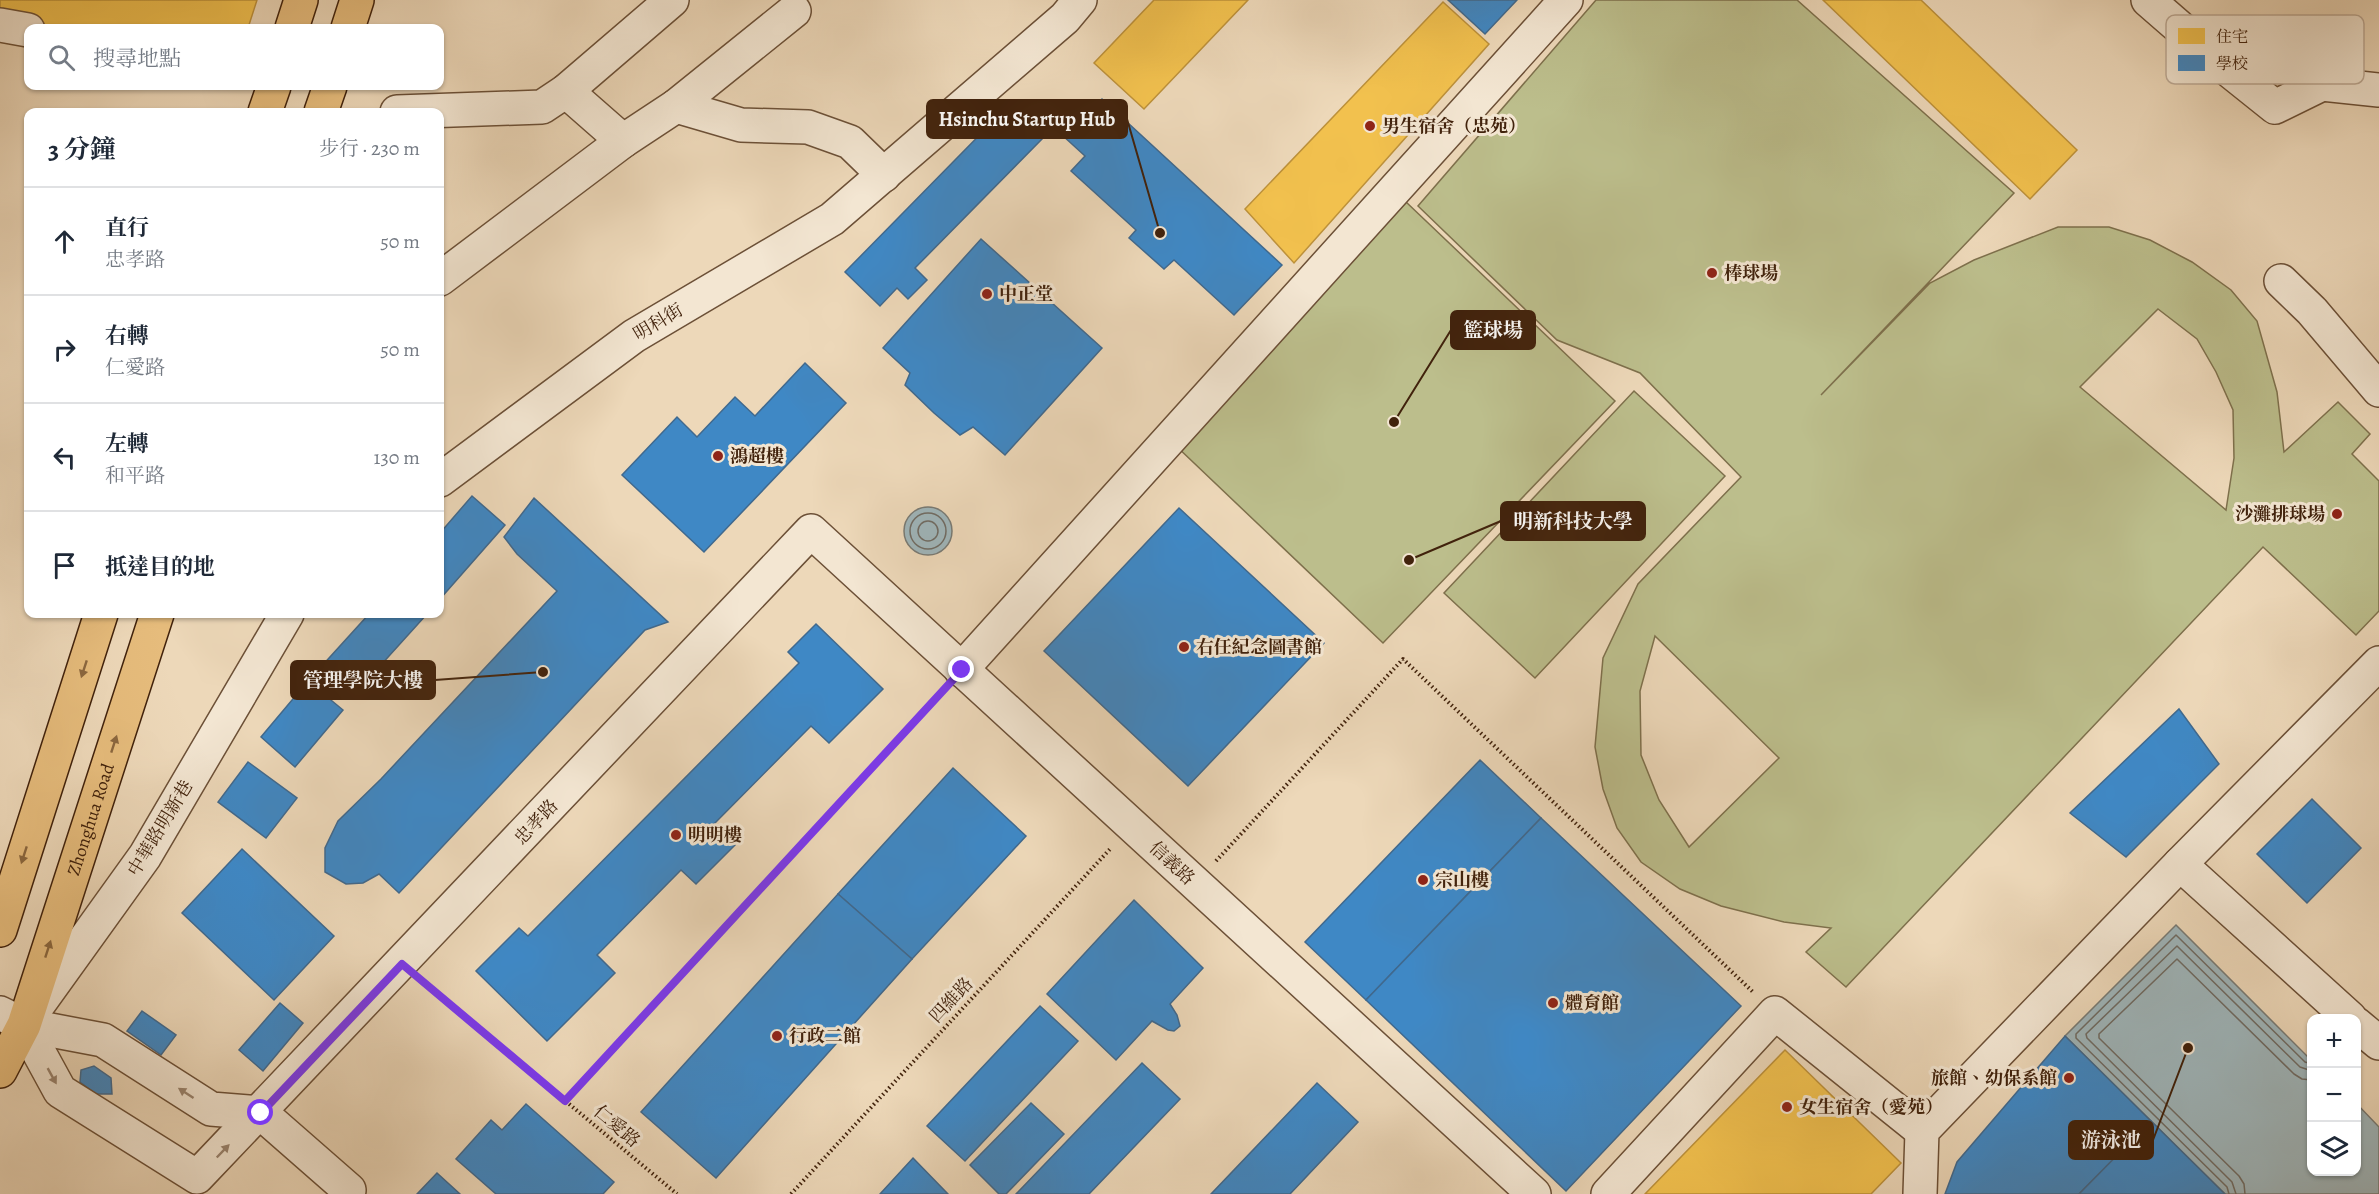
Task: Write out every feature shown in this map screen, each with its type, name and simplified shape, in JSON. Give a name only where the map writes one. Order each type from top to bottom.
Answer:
[{"type":"main road","points":[[293,24],[301,0]]},
{"type":"main road","points":[[349,24],[357,0]]},
{"type":"main road","points":[[266,108],[273,90]]},
{"type":"main road","points":[[322,108],[329,90]]},
{"type":"main road","points":[[0,930],[100,618]]},
{"type":"main road","name":"Zhonghua Road","points":[[0,1071],[12,1019],[156,618]]},
{"type":"lane","points":[[444,110],[542,107],[566,91],[672,0]]},
{"type":"lane","points":[[676,106],[741,125],[808,127],[850,142],[884,175],[1065,18],[1080,0]]},
{"type":"lane","points":[[962,670],[1566,0]]},
{"type":"lane","points":[[2148,0],[2166,16]]},
{"type":"lane","points":[[444,276],[623,141],[676,106],[794,11]]},
{"type":"lane","points":[[0,25],[24,29]]},
{"type":"lane","points":[[2246,84],[2275,107],[2322,84],[2379,90]]},
{"type":"lane","points":[[566,91],[623,141]]},
{"type":"lane","name":"明科街","points":[[444,477],[634,336],[832,219],[884,175]]},
{"type":"lane","points":[[2281,281],[2312,311],[2379,390]]},
{"type":"lane","name":"信義路","points":[[811,531],[1534,1194]]},
{"type":"lane","name":"忠孝路","points":[[198,1188],[261,1113],[811,531]]},
{"type":"lane","name":"中華路明新巷","points":[[12,1019],[145,856],[279,618]]},
{"type":"lane","points":[[1920,1194],[1922,1131],[2180,864],[2379,663]]},
{"type":"lane","points":[[2180,864],[2346,1014]]},
{"type":"lane","points":[[1608,1194],[1775,1013],[1922,1131]]},
{"type":"lane","points":[[12,1019],[104,1040],[211,1110],[261,1113],[349,1190],[345,1194]]},
{"type":"lane","points":[[12,1019],[60,1091],[198,1188]]},
{"type":"lane","points":[[2361,1028],[2379,1043]]},
{"type":"path","points":[[1196,884],[1403,659],[1775,1013]]},
{"type":"path","points":[[565,1101],[962,670]]},
{"type":"path","name":"四維路","points":[[791,1194],[1131,825]]},
{"type":"path","name":"仁愛路","points":[[402,964],[677,1194]]},
{"type":"green space","points":[[1596,0],[1797,0],[2014,193],[1821,395],[1930,283],[1974,260],[2058,227],[2109,227],[2150,240],[2192,262],[2231,290],[2257,321],[2277,392],[2284,452],[2338,402],[2370,434],[2352,454],[2379,481],[2379,611],[2356,635],[2263,547],[1846,987],[1806,952],[1831,928],[1784,922],[1721,906],[1680,889],[1641,862],[1617,828],[1603,789],[1595,747],[1603,658],[1638,584],[1741,477],[1640,373],[1557,340],[1418,206]],"holes":[[[2158,309],[2197,339],[2216,372],[2233,410],[2234,458],[2226,510],[2080,387]],[[1655,636],[1779,758],[1689,847],[1659,800],[1641,755],[1640,691]]]},
{"type":"green space","points":[[1405,201],[1615,401],[1383,643],[1173,443]]},
{"type":"green space","points":[[1634,391],[1725,476],[1535,678],[1444,593]]},
{"type":"water","points":[[928,507],[945,514],[952,531],[945,548],[928,555],[911,548],[904,531],[911,514]]},
{"type":"water","points":[[2176,925],[2307,1056],[2307,1176],[2361,1176],[2361,1108],[2379,1127],[2379,1194],[2225,1194],[2065,1036]]},
{"type":"building: 住宅","points":[[0,0],[257,0],[249,24],[29,24],[0,19]]},
{"type":"building: 住宅","points":[[1154,0],[1248,0],[1144,109],[1094,63]]},
{"type":"building: 住宅","points":[[1823,0],[1921,0],[2077,150],[2030,199]]},
{"type":"building: 住宅","name":"男生宿舍（忠苑）","points":[[1443,2],[1489,44],[1294,263],[1245,209]]},
{"type":"building: 住宅","name":"女生宿舍（愛苑）","points":[[1785,1050],[1901,1163],[1871,1194],[1645,1194]]},
{"type":"building: 學校","points":[[1448,0],[1517,0],[1485,34]]},
{"type":"building: 學校","points":[[1102,99],[1282,265],[1234,315],[1174,260],[1164,269],[1129,238],[1136,230],[1071,171],[1085,156],[1050,124],[1066,107],[1081,121]]},
{"type":"building: 學校","points":[[1009,105],[1043,138],[915,268],[927,280],[908,299],[897,288],[880,306],[845,272]]},
{"type":"building: 學校","name":"中正堂","points":[[981,239],[1102,348],[1005,455],[973,427],[960,435],[934,413],[905,385],[910,373],[883,348]]},
{"type":"building: 學校","name":"鴻超樓","points":[[805,363],[846,403],[704,552],[622,475],[677,417],[697,437],[735,397],[755,416]]},
{"type":"building: 學校","points":[[472,496],[505,525],[444,594],[444,528]]},
{"type":"building: 學校","points":[[534,498],[668,622],[645,630],[399,893],[379,874],[363,883],[346,884],[325,872],[325,848],[338,821],[381,779],[557,591],[517,554],[504,537]]},
{"type":"building: 學校","name":"右任紀念圖書館","points":[[1179,508],[1324,643],[1188,786],[1044,651]]},
{"type":"building: 學校","points":[[365,618],[423,618],[352,697],[320,668]]},
{"type":"building: 學校","name":"明明樓","points":[[816,624],[883,689],[829,743],[811,726],[714,824],[735,845],[696,884],[681,870],[597,955],[615,973],[547,1041],[476,971],[519,928],[528,936],[799,663],[788,652]]},
{"type":"building: 學校","points":[[308,681],[343,710],[295,767],[261,737]]},
{"type":"building: 學校","points":[[2179,709],[2219,764],[2126,857],[2070,813]]},
{"type":"building: 學校","name":"宗山樓","points":[[1480,760],[1541,818],[1366,1000],[1305,942]]},
{"type":"building: 學校","points":[[248,762],[297,798],[266,838],[218,802]]},
{"type":"building: 學校","points":[[953,768],[1026,836],[912,959],[838,894]]},
{"type":"building: 學校","points":[[2312,799],[2361,848],[2307,903],[2257,854]]},
{"type":"building: 學校","name":"體育館","points":[[1541,818],[1741,1006],[1566,1191],[1366,1000]]},
{"type":"building: 學校","points":[[242,849],[334,936],[274,1000],[182,913]]},
{"type":"building: 學校","name":"行政二館","points":[[838,894],[912,959],[716,1178],[641,1112]]},
{"type":"building: 學校","points":[[1134,900],[1203,968],[1170,1004],[1177,1015],[1180,1026],[1174,1031],[1168,1030],[1152,1021],[1116,1060],[1047,994]]},
{"type":"building: 學校","points":[[280,1003],[303,1023],[263,1071],[239,1050]]},
{"type":"building: 學校","points":[[1040,1006],[1078,1041],[965,1161],[927,1126]]},
{"type":"building: 學校","points":[[142,1011],[176,1035],[161,1055],[127,1031]]},
{"type":"building: 學校","name":"旅館、幼保系館","points":[[2065,1036],[2151,1121],[2079,1194],[1945,1194],[1957,1162]]},
{"type":"building: 學校","points":[[1142,1063],[1180,1099],[1089,1194],[1016,1194]]},
{"type":"building: 學校","points":[[94,1066],[111,1078],[112,1094],[96,1094],[80,1082],[81,1070]]},
{"type":"building: 學校","points":[[1317,1083],[1358,1122],[1290,1194],[1211,1194]]},
{"type":"building: 學校","points":[[1031,1103],[1064,1134],[1006,1194],[999,1194],[970,1165]]},
{"type":"building: 學校","points":[[526,1104],[614,1182],[603,1194],[496,1194],[456,1159],[491,1120],[502,1130]]},
{"type":"building: 學校","points":[[2151,1121],[2225,1194],[2079,1194]]},
{"type":"building: 學校","points":[[913,1158],[948,1194],[880,1194]]},
{"type":"building: 學校","points":[[437,1173],[460,1194],[417,1194]]},
{"type":"place","name":"男生宿舍（忠苑）","points":[[1370,126]]},
{"type":"place","name":"Hsinchu Startup Hub","points":[[1160,233]]},
{"type":"place","name":"棒球場","points":[[1712,273]]},
{"type":"place","name":"中正堂","points":[[987,294]]},
{"type":"place","name":"籃球場","points":[[1394,422]]},
{"type":"place","name":"鴻超樓","points":[[718,456]]},
{"type":"place","name":"沙灘排球場","points":[[2337,514]]},
{"type":"place","name":"明新科技大學","points":[[1409,560]]},
{"type":"place","name":"右任紀念圖書館","points":[[1184,647]]},
{"type":"place","name":"管理學院大樓","points":[[543,672]]},
{"type":"place","name":"明明樓","points":[[676,835]]},
{"type":"place","name":"宗山樓","points":[[1423,880]]},
{"type":"place","name":"體育館","points":[[1553,1003]]},
{"type":"place","name":"行政二館","points":[[777,1036]]},
{"type":"place","name":"游泳池","points":[[2188,1048]]},
{"type":"place","name":"旅館、幼保系館","points":[[2069,1078]]},
{"type":"place","name":"女生宿舍（愛苑）","points":[[1787,1107]]},
{"type":"route","points":[[261,1113],[402,964],[565,1101],[962,670]]}]
